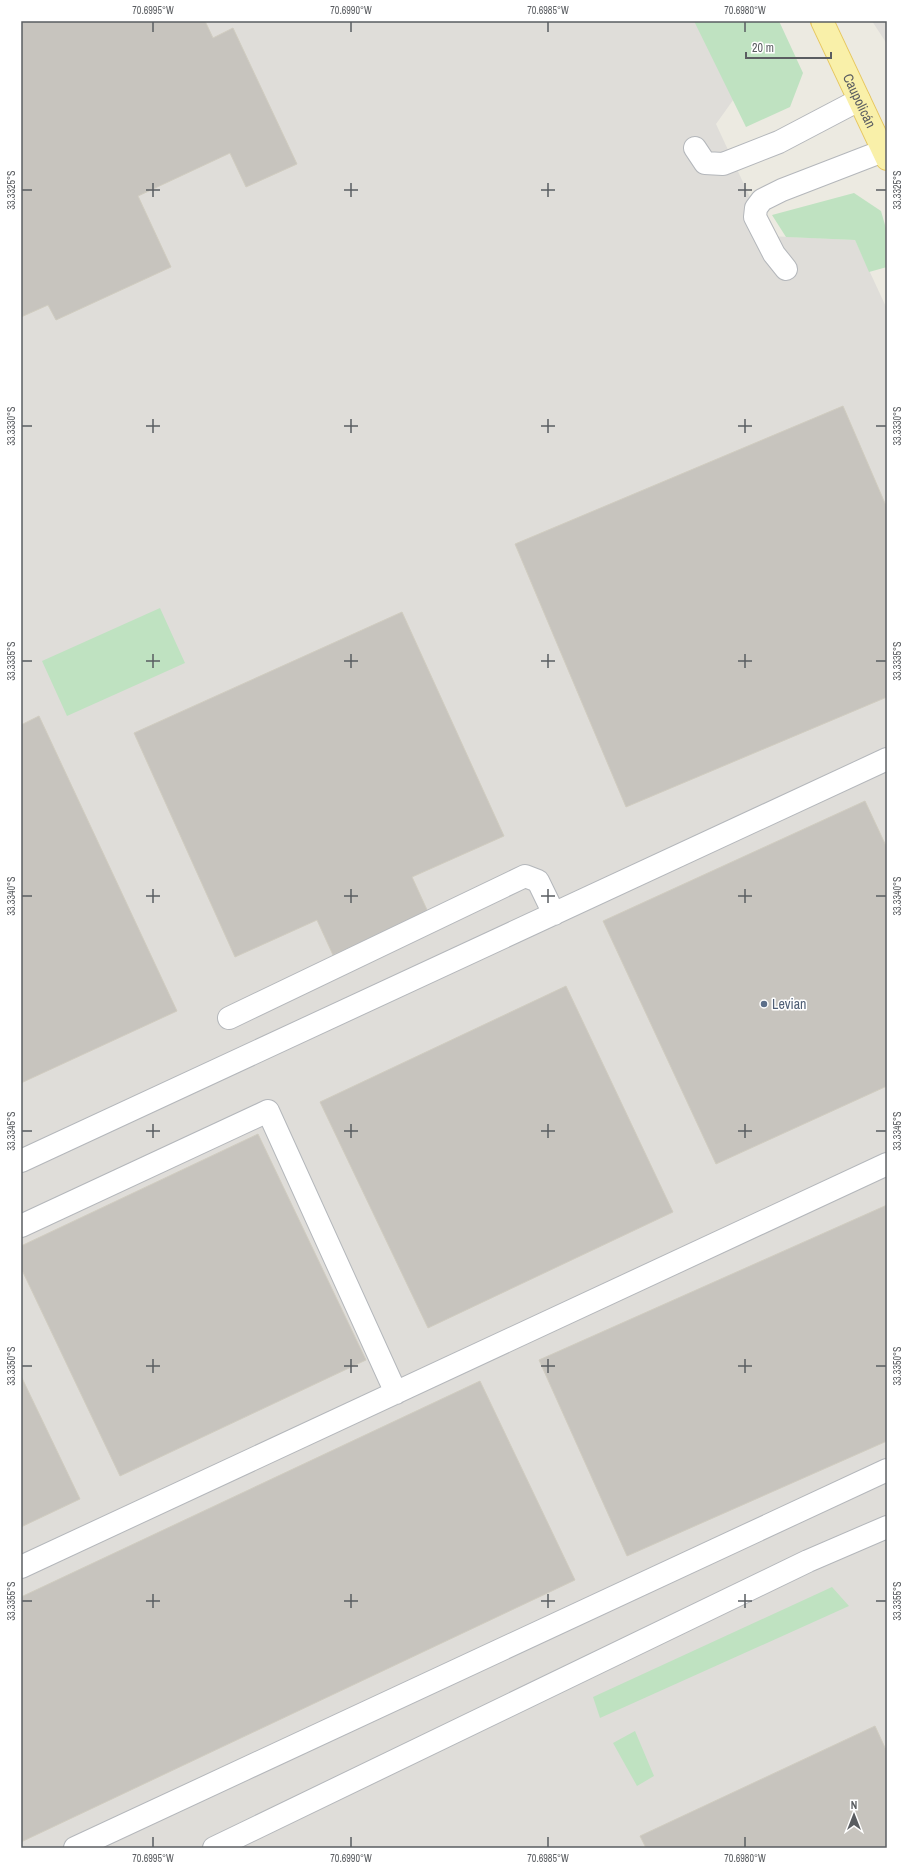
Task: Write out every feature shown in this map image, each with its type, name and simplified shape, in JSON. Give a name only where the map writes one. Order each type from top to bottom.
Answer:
[{"type":"main road","name":"Caupolicán","points":[[822,21],[885,155]]},
{"type":"street","points":[[695,148],[705,163],[723,164],[779,142],[859,100]]},
{"type":"street","points":[[786,269],[774,254],[755,217],[756,208],[762,200],[782,190],[885,155]]},
{"type":"street","points":[[21,1161],[887,759]]},
{"type":"street","points":[[229,1018],[525,876],[538,881],[554,914]]},
{"type":"street","points":[[21,1226],[268,1111],[396,1393]]},
{"type":"street","points":[[21,1567],[887,1164]]},
{"type":"street","points":[[75,1848],[887,1470]]},
{"type":"street","points":[[214,1848],[801,1565],[887,1527]]},
{"type":"shaded area","points":[[21,21],[751,21],[766,54],[716,124],[768,236],[855,240],[887,309],[887,1848],[21,1848]]},
{"type":"shaded area","points":[[872,21],[887,21],[887,44]]},
{"type":"green space","points":[[694,21],[779,21],[803,73],[790,107],[746,127]]},
{"type":"green space","points":[[854,193],[881,211],[887,232],[887,267],[869,272],[855,240],[786,237],[772,215]]},
{"type":"green space","points":[[160,608],[185,663],[67,716],[42,661]]},
{"type":"green space","points":[[832,1587],[849,1606],[600,1718],[593,1697]]},
{"type":"green space","points":[[635,1731],[654,1776],[637,1786],[613,1743]]},
{"type":"building","points":[[21,21],[205,21],[213,38],[233,28],[297,164],[246,187],[230,153],[138,196],[171,267],[56,320],[48,305],[21,317]]},
{"type":"building","points":[[843,406],[887,508],[887,697],[626,807],[515,544]]},
{"type":"building","points":[[402,612],[504,836],[412,877],[428,912],[333,955],[317,920],[235,957],[134,733]]},
{"type":"building","points":[[39,716],[177,1011],[21,1083],[21,725]]},
{"type":"building","name":"Levian","points":[[865,801],[887,848],[887,1086],[716,1164],[603,921]]},
{"type":"building","points":[[566,986],[673,1212],[428,1328],[320,1102]]},
{"type":"building","points":[[258,1134],[366,1360],[120,1476],[21,1268],[21,1246]]},
{"type":"building","points":[[887,1205],[887,1441],[627,1556],[539,1360]]},
{"type":"building","points":[[21,1376],[80,1499],[21,1527]]},
{"type":"building","points":[[480,1381],[575,1580],[21,1842],[21,1597]]},
{"type":"building","points":[[875,1726],[887,1752],[887,1848],[646,1848],[640,1836]]},
{"type":"place","name":"Levian","points":[[764,1004]]}]
